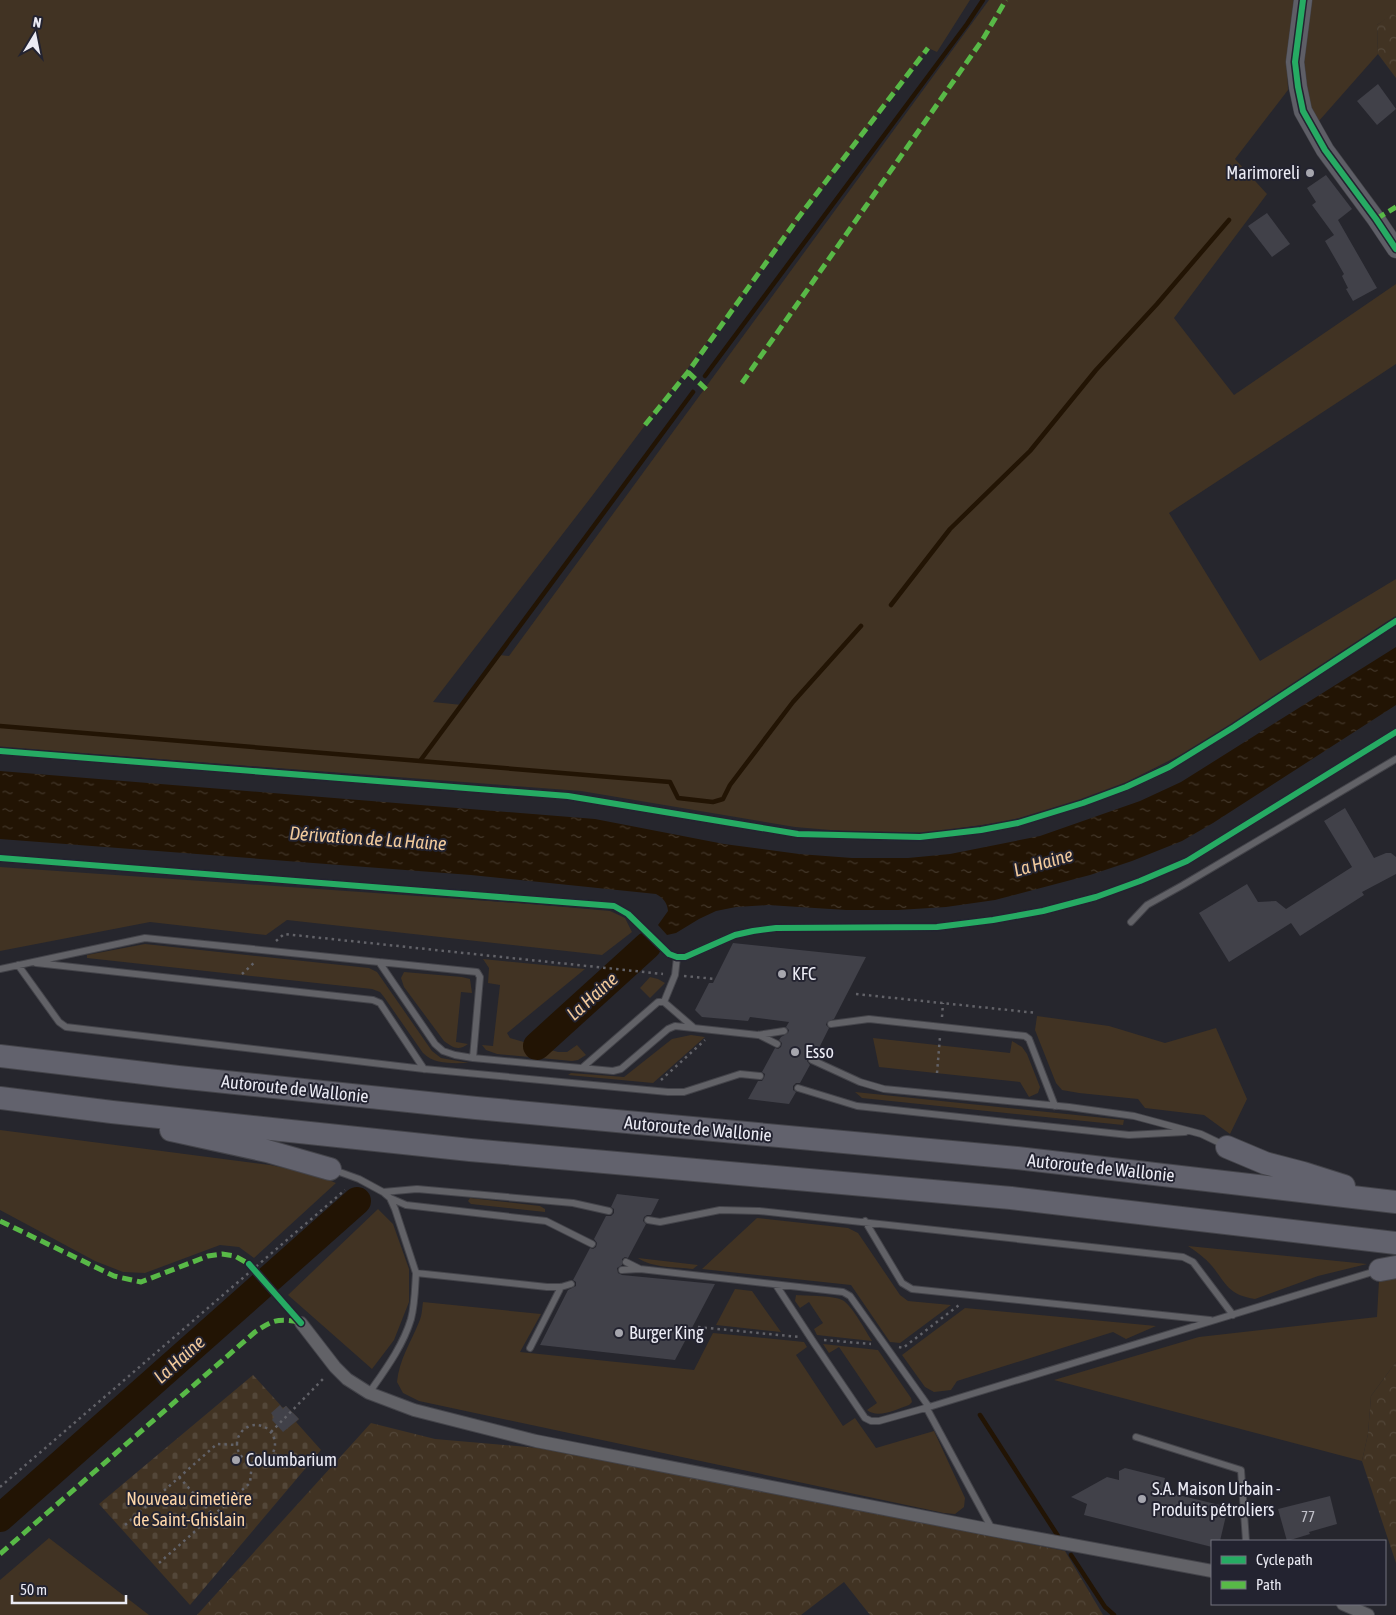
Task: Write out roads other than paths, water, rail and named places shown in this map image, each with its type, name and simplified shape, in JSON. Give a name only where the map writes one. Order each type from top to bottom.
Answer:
[{"type":"highway","name":"Autoroute de Wallonie","points":[[0,1056],[178,1077],[486,1109],[1017,1158],[1387,1201]]},
{"type":"highway","points":[[0,1098],[112,1112],[470,1150],[1011,1198],[1396,1243]]},
{"type":"highway","points":[[112,1112],[181,1133],[267,1150],[330,1169]]},
{"type":"highway","points":[[1227,1147],[1265,1164],[1340,1184],[1387,1201]]},
{"type":"street","points":[[1303,0],[1295,62],[1303,111],[1325,150],[1376,218],[1396,249]]},
{"type":"street","points":[[302,1323],[335,1367],[347,1379],[369,1393],[414,1410],[536,1441],[1211,1571]]},
{"type":"street","points":[[1345,1605],[1368,1615]]},
{"type":"lane","points":[[0,752],[568,796],[798,834],[920,837],[981,830],[1018,823],[1083,803],[1126,787],[1169,767],[1234,727],[1396,621]]},
{"type":"lane","points":[[0,858],[614,906],[628,914],[669,954],[685,957],[736,935],[753,931],[776,928],[937,928],[1043,911],[1096,896],[1140,881],[1187,861],[1396,732]]},
{"type":"lane","points":[[1131,922],[1147,905],[1396,758]]},
{"type":"lane","points":[[0,969],[145,938],[477,972],[480,977],[473,1058]]},
{"type":"lane","points":[[664,1002],[676,975],[677,957]]},
{"type":"lane","points":[[379,962],[435,1044],[443,1051],[455,1055],[613,1071],[621,1069],[668,1029],[675,1026],[758,1035],[784,1031]]},
{"type":"lane","points":[[29,963],[373,1000],[380,1003],[424,1069]]},
{"type":"lane","points":[[18,965],[59,1022],[66,1027],[424,1069],[672,1092],[684,1092],[740,1074],[760,1076]]},
{"type":"lane","points":[[582,1068],[658,1002],[664,1002],[692,1027]]},
{"type":"lane","points":[[831,1024],[870,1019],[1025,1036],[1029,1040],[1055,1106]]},
{"type":"lane","points":[[758,1035],[777,1044]]},
{"type":"lane","points":[[812,1060],[860,1082],[884,1089],[1134,1116],[1201,1134],[1227,1147]]},
{"type":"lane","points":[[798,1088],[857,1106],[1129,1135],[1191,1132]]},
{"type":"lane","points":[[330,1169],[359,1180],[406,1205],[546,1221],[592,1244]]},
{"type":"lane","points":[[383,1192],[417,1189],[573,1203],[609,1211]]},
{"type":"lane","points":[[369,1393],[399,1346],[411,1320],[414,1304],[416,1273],[390,1198]]},
{"type":"lane","points":[[648,1220],[660,1222],[720,1210],[737,1209],[1183,1257],[1193,1262],[1233,1315]]},
{"type":"lane","points":[[865,1222],[902,1283],[912,1289],[1215,1320]]},
{"type":"lane","points":[[626,1262],[640,1269]]},
{"type":"lane","points":[[776,1285],[865,1418],[871,1421],[879,1421],[1388,1268]]},
{"type":"lane","points":[[622,1270],[640,1269],[842,1292],[850,1296],[927,1407],[992,1530]]},
{"type":"lane","points":[[416,1273],[561,1287],[572,1284]]},
{"type":"lane","points":[[530,1348],[561,1287]]},
{"type":"lane","points":[[1136,1437],[1241,1470],[1246,1540]]},
{"type":"water","name":"Dérivation de La Haine","points":[[1396,647],[1396,705],[1182,841],[1090,875],[995,900],[946,907],[898,910],[846,910],[768,905],[736,907],[716,911],[676,933],[667,935],[658,925],[668,911],[667,905],[656,894],[471,875],[0,839],[0,771],[595,819],[724,844],[799,854],[852,858],[908,858],[950,854],[1040,836],[1140,801],[1181,782]]},
{"type":"waterway","points":[[705,376],[983,0]]},
{"type":"waterway","points":[[891,605],[950,529],[1030,451],[1096,370],[1157,304],[1229,220]]},
{"type":"waterway","points":[[0,726],[420,761],[693,392]]},
{"type":"waterway","points":[[420,761],[670,782],[678,798],[713,802],[723,799],[730,785],[793,702],[861,626]]},
{"type":"waterway","name":"La Haine","points":[[537,1046],[647,946]]},
{"type":"waterway","name":"La Haine","points":[[0,1518],[357,1201]]},
{"type":"waterway","points":[[980,1415],[1058,1536]]},
{"type":"waterway","points":[[1071,1555],[1105,1607],[1114,1615]]},
{"type":"place","name":"Marimoreli","points":[[1310,173]]},
{"type":"place","name":"KFC","points":[[782,974]]},
{"type":"place","name":"Esso","points":[[795,1052]]},
{"type":"place","name":"Burger King","points":[[619,1333]]},
{"type":"place","name":"Columbarium","points":[[236,1460]]},
{"type":"place","name":"S.A. Maison Urbain - Produits pétroliers","points":[[1142,1499]]},
{"type":"park label","name":"Nouveau cimetière de Saint-Ghislain","points":[[189,1509]]}]
